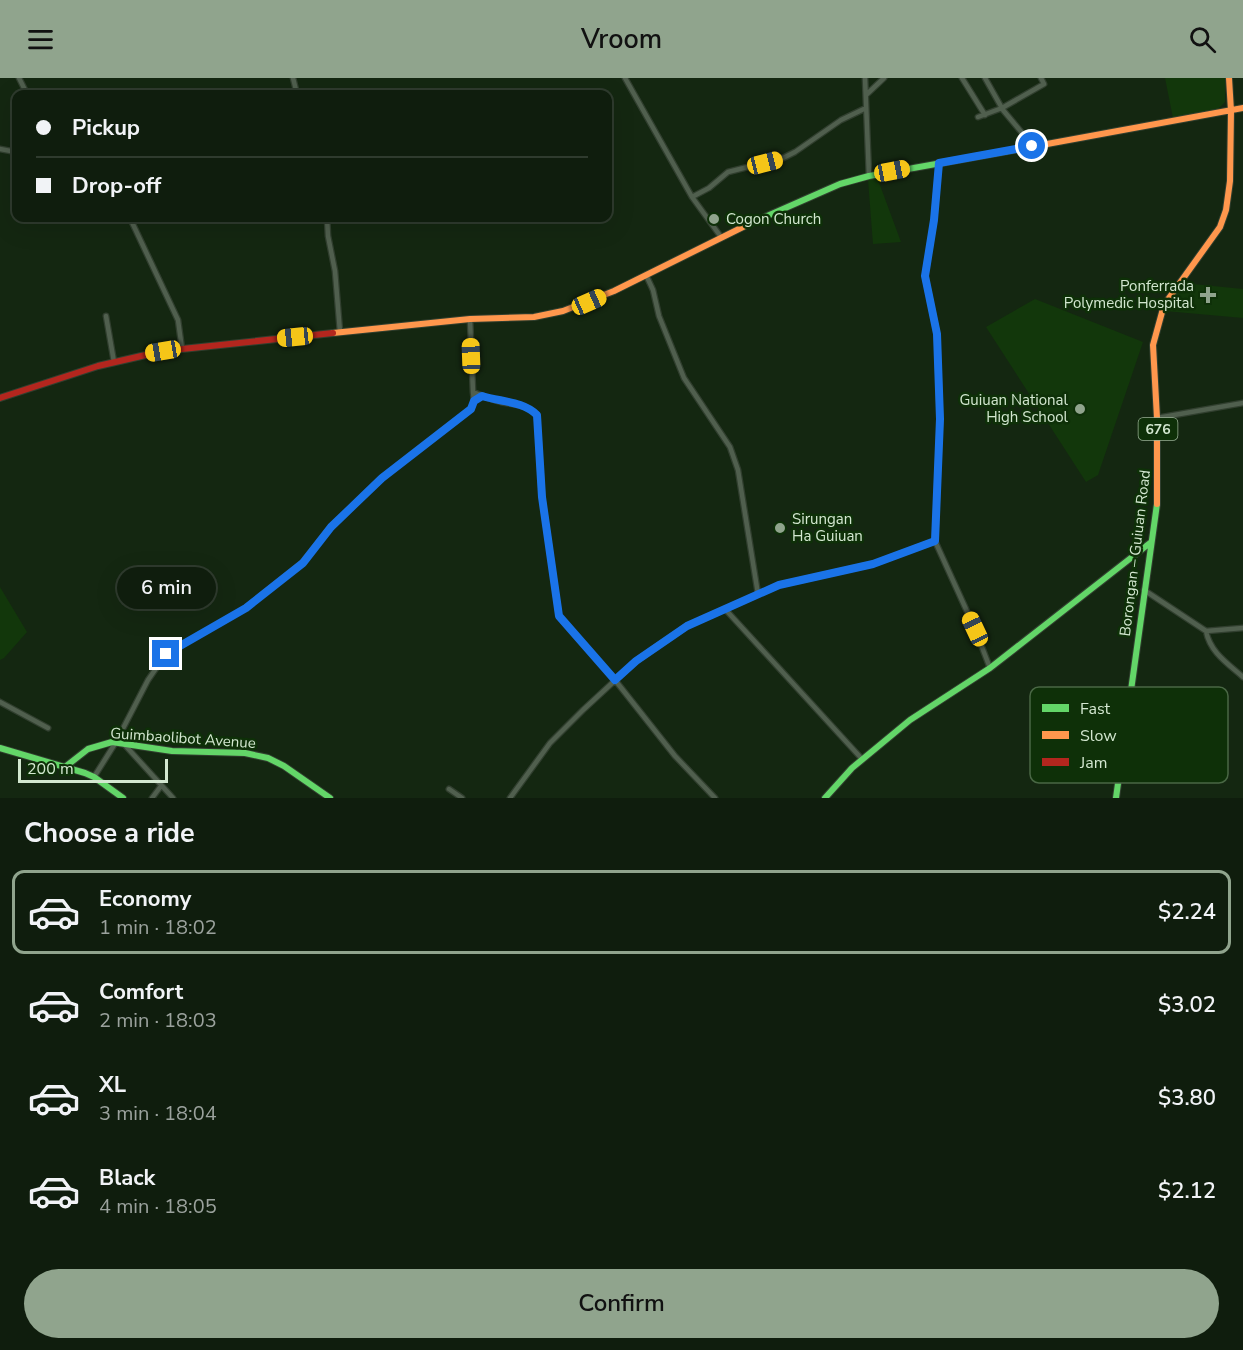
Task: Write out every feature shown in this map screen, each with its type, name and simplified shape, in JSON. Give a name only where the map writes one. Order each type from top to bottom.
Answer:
[{"type":"street","points":[[625,78],[692,197],[721,237]]},
{"type":"street","points":[[865,78],[869,176]]},
{"type":"street","points":[[866,95],[884,78]]},
{"type":"street","points":[[962,78],[985,115]]},
{"type":"street","points":[[985,78],[1002,108],[1032,146]]},
{"type":"street","points":[[978,117],[1002,108],[1044,84],[1041,78]]},
{"type":"street","name":"Borongan – Guiuan Road","points":[[1131,687],[1157,505],[1157,418],[1153,345],[1164,305],[1220,227],[1226,210],[1230,181],[1229,78]]},
{"type":"street","points":[[692,197],[709,188],[728,172],[783,158],[795,152],[841,120],[866,108]]},
{"type":"street","points":[[0,398],[114,362],[182,349],[470,319],[534,317],[563,311],[606,294],[721,237],[840,184],[869,176],[1243,108]]},
{"type":"street","points":[[939,163],[934,220],[925,276],[937,334],[940,419],[935,541],[990,668]]},
{"type":"street","points":[[132,222],[175,312],[182,349]]},
{"type":"street","points":[[327,222],[335,271],[340,332]]},
{"type":"street","points":[[646,275],[684,378],[730,447],[738,470],[758,594]]},
{"type":"street","points":[[106,316],[114,362]]},
{"type":"street","points":[[94,777],[119,742],[148,680],[166,654],[246,608],[303,563],[331,527],[382,478],[471,409],[474,401],[470,319]]},
{"type":"street","points":[[473,392],[501,402],[522,405],[530,408],[537,415],[542,497],[559,616],[615,680],[675,756],[715,798]]},
{"type":"street","points":[[474,401],[482,396]]},
{"type":"street","points":[[1157,418],[1243,403]]},
{"type":"street","points":[[510,798],[550,743],[636,661],[687,626],[779,585],[873,564],[935,541]]},
{"type":"street","points":[[825,798],[852,768],[910,720],[990,668],[1150,543]]},
{"type":"street","points":[[1144,590],[1206,631],[1243,628]]},
{"type":"street","points":[[725,609],[862,759]]},
{"type":"street","points":[[1206,631],[1209,643],[1216,653],[1243,677]]},
{"type":"street","points":[[0,702],[48,728]]},
{"type":"street","points":[[119,742],[173,798]]},
{"type":"street","name":"Guimbaolibot Avenue","points":[[65,767],[76,756],[104,743],[119,742],[170,751],[250,752],[271,759],[289,769],[330,798]]},
{"type":"street","points":[[0,748],[94,777],[123,798]]},
{"type":"street","name":"Borongan – Guiuan Road","points":[[1116,798],[1118,783]]},
{"type":"street","points":[[152,798],[161,786]]},
{"type":"street","points":[[449,789],[462,798]]},
{"type":"shaded area","points":[[1165,78],[1225,78],[1225,102],[1218,109],[1173,118]]},
{"type":"shaded area","points":[[877,177],[901,242],[873,244],[868,180]]},
{"type":"shaded area","name":"Ponferrada Polymedic Hospital","points":[[1183,283],[1243,289],[1243,318],[1165,311],[1168,302]]},
{"type":"shaded area","name":"Guiuan National High School","points":[[1035,299],[1143,342],[1098,475],[1086,482],[986,327]]},
{"type":"shaded area","points":[[0,587],[27,632],[0,660]]},
{"type":"traffic: fast","points":[[751,223],[840,184],[869,176],[1047,144]]},
{"type":"traffic: fast","points":[[1131,687],[1157,504]]},
{"type":"traffic: fast","points":[[825,798],[852,768],[910,720],[990,668],[1150,543]]},
{"type":"traffic: fast","points":[[65,767],[88,749],[112,742],[172,751],[245,753],[268,758],[284,766],[330,798]]},
{"type":"traffic: fast","points":[[0,748],[85,773],[123,798]]},
{"type":"traffic: fast","points":[[1116,798],[1118,783]]},
{"type":"traffic: slow","points":[[1157,504],[1157,418],[1153,345],[1164,305],[1220,227],[1226,210],[1230,181],[1229,78]]},
{"type":"traffic: slow","points":[[1047,144],[1243,108]]},
{"type":"traffic: slow","points":[[333,333],[470,319],[534,317],[563,311],[614,291],[751,223]]},
{"type":"traffic: jam","points":[[0,398],[98,366],[163,351],[333,333]]},
{"type":"place","name":"Cogon Church","points":[[714,219]]},
{"type":"place","name":"Ponferrada Polymedic Hospital","points":[[1208,295]]},
{"type":"place","name":"Guiuan National High School","points":[[1080,409]]},
{"type":"place","name":"Sirungan Ha Guiuan","points":[[780,528]]},
{"type":"route","points":[[166,654],[246,608],[303,563],[331,527],[382,478],[434,435],[471,409],[474,401],[482,396],[522,405],[530,408],[537,415],[542,497],[559,616],[615,680],[636,661],[687,626],[779,585],[873,564],[935,541],[940,419],[937,334],[925,276],[934,220],[939,163],[1032,146]]}]
